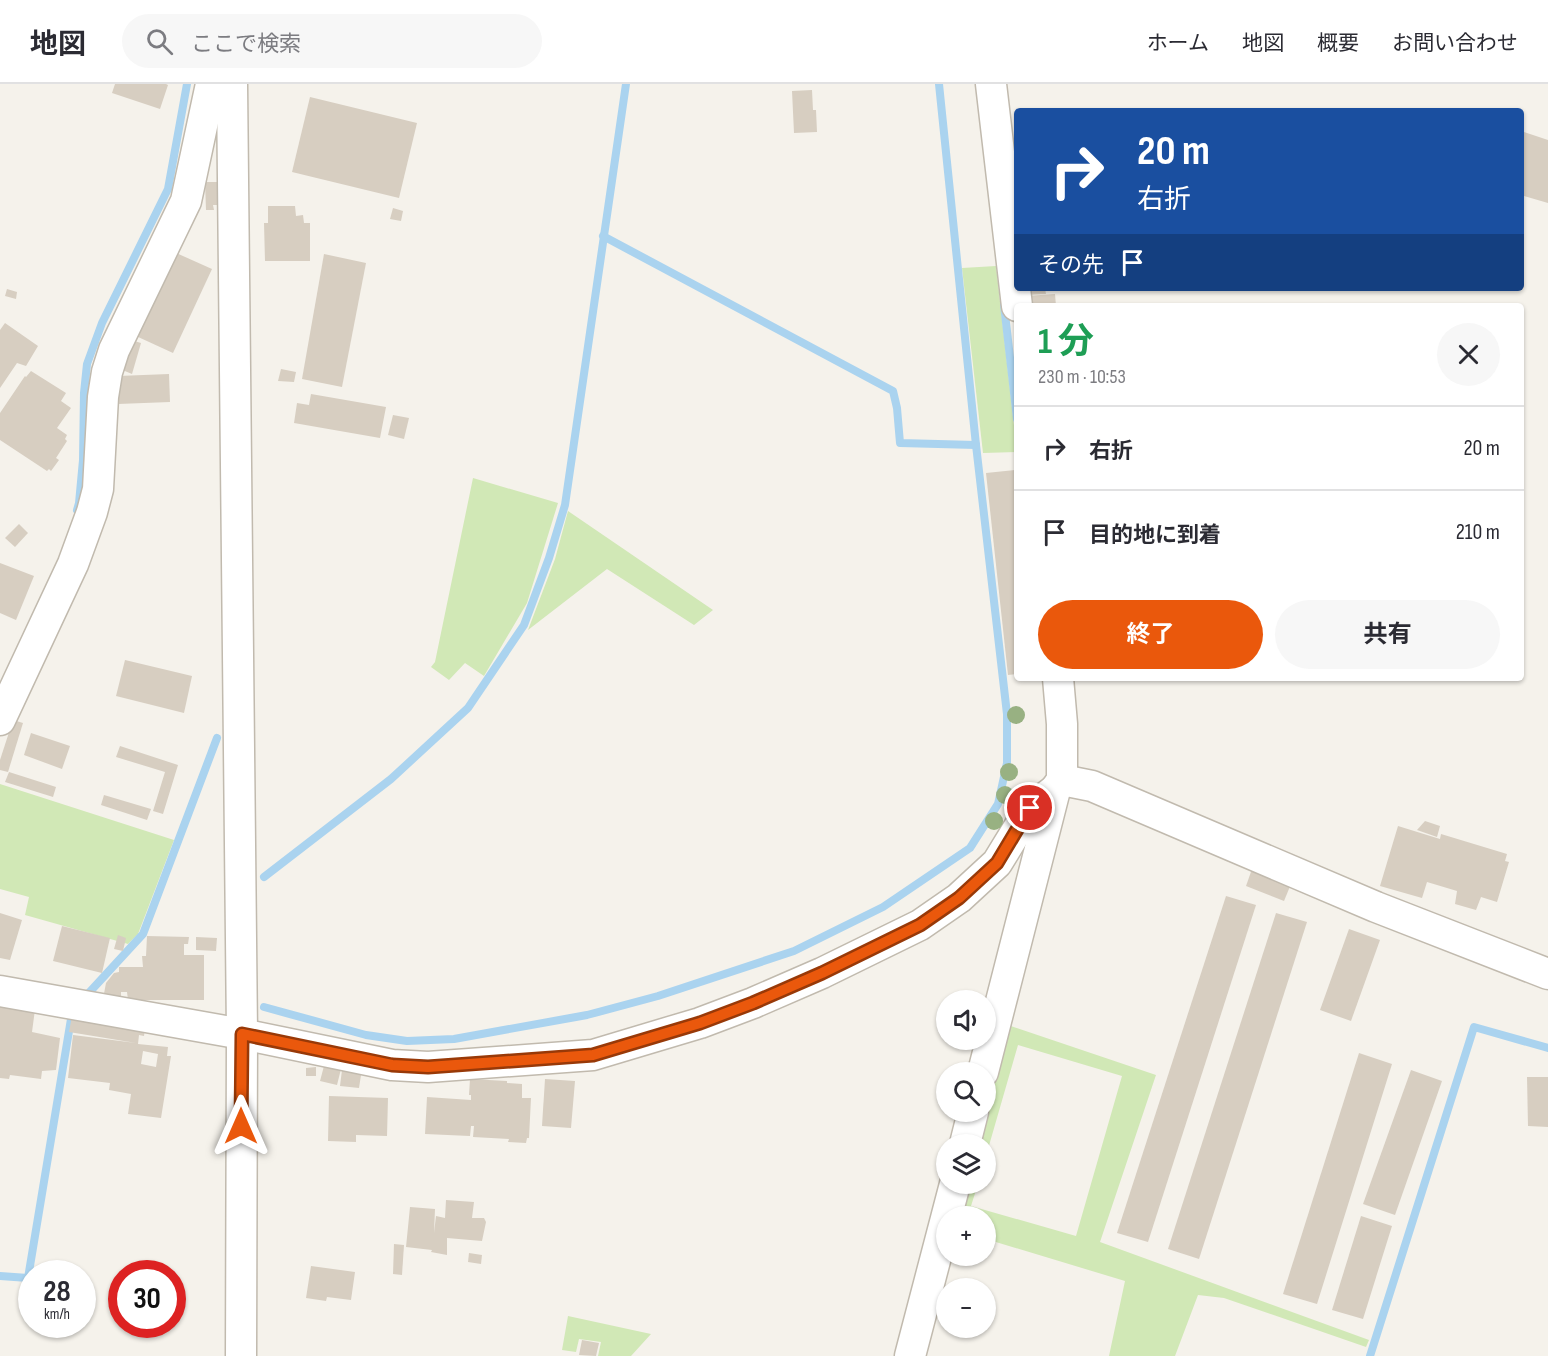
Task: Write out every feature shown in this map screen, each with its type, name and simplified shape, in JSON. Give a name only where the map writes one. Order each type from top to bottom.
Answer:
[{"type":"street","points":[[0,720],[73,564],[92,512],[98,489],[107,372],[114,350],[186,201],[211,84]]},
{"type":"street","points":[[232,84],[242,1034],[241,1356]]},
{"type":"street","points":[[991,84],[1014,280]]},
{"type":"street","points":[[986,1062],[1059,785],[1062,724],[1058,681]]},
{"type":"street","points":[[0,991],[242,1034],[392,1065],[428,1067],[593,1055],[700,1023],[753,1003],[822,973],[920,925],[959,898],[997,863],[1030,808],[1059,785],[1092,786],[1376,907],[1548,974]]},
{"type":"street","points":[[910,1356],[952,1194]]},
{"type":"green space","points":[[996,266],[1014,425],[1014,452],[983,453],[962,268]]},
{"type":"green space","points":[[473,478],[558,503],[527,603],[484,676],[465,663],[449,680],[431,667],[435,662]]},
{"type":"green space","points":[[568,511],[713,610],[694,625],[607,569],[528,630],[555,559]]},
{"type":"green space","points":[[0,784],[174,840],[138,934],[128,944],[25,915],[29,897],[0,889]]},
{"type":"green space","points":[[1002,1023],[1156,1075],[1100,1242],[1369,1340],[1366,1347],[1224,1298],[1198,1295],[1175,1356],[1109,1356],[1125,1281],[996,1242],[996,1213],[1076,1236],[1122,1076],[1018,1045],[996,1121],[996,1062],[992,1062]]},
{"type":"green space","points":[[981,1122],[996,1122],[992,1134],[976,1134]]},
{"type":"green space","points":[[958,1194],[975,1194],[971,1206],[956,1206]]},
{"type":"green space","points":[[568,1316],[651,1334],[631,1356],[598,1356],[601,1342],[579,1339],[576,1352],[562,1350]]},
{"type":"building","points":[[115,84],[168,85],[160,109],[112,93]]},
{"type":"building","points":[[812,90],[817,132],[794,133],[792,91]]},
{"type":"building","points":[[310,97],[417,123],[399,198],[292,172]]},
{"type":"building","points":[[1524,132],[1548,140],[1548,203],[1524,196]]},
{"type":"building","points":[[205,182],[217,182],[217,205],[213,205],[214,210],[206,210]]},
{"type":"building","points":[[268,206],[295,206],[296,216],[303,215],[304,223],[310,223],[310,261],[265,261],[264,223],[268,223]]},
{"type":"building","points":[[393,208],[403,211],[401,221],[390,219]]},
{"type":"building","points":[[174,252],[212,269],[173,353],[136,336]]},
{"type":"building","points":[[324,254],[366,263],[342,387],[302,379]]},
{"type":"building","points":[[7,289],[17,292],[16,299],[5,296]]},
{"type":"building","points":[[1027,291],[1046,291],[1046,294],[1027,295]]},
{"type":"building","points":[[1055,294],[1056,303],[1027,303],[1026,296]]},
{"type":"building","points":[[5,323],[38,346],[26,366],[17,363],[0,388],[0,330]]},
{"type":"building","points":[[131,340],[141,343],[132,374],[120,369]]},
{"type":"building","points":[[281,369],[296,372],[294,382],[278,381]]},
{"type":"building","points":[[31,371],[66,393],[61,401],[71,408],[57,428],[67,435],[65,439],[67,441],[56,458],[59,460],[51,471],[49,469],[47,471],[0,440],[0,413],[25,376]]},
{"type":"building","points":[[169,374],[170,402],[118,404],[118,376]]},
{"type":"building","points":[[311,394],[386,407],[380,438],[294,423],[297,403],[309,405]]},
{"type":"building","points":[[393,415],[409,418],[404,439],[388,435]]},
{"type":"building","points":[[1014,470],[1014,674],[1008,675],[986,473]]},
{"type":"building","points":[[19,524],[28,533],[15,547],[5,538]]},
{"type":"building","points":[[0,563],[34,576],[16,620],[0,613]]},
{"type":"building","points":[[125,660],[192,676],[184,713],[116,696]]},
{"type":"building","points":[[13,720],[23,723],[8,772],[0,770],[0,760]]},
{"type":"building","points":[[31,733],[70,746],[62,769],[24,755]]},
{"type":"building","points":[[120,746],[178,765],[163,814],[153,811],[165,772],[116,757]]},
{"type":"building","points":[[9,772],[56,787],[53,797],[5,782]]},
{"type":"building","points":[[104,795],[151,809],[147,820],[101,805]]},
{"type":"building","points":[[1425,821],[1440,826],[1437,837],[1417,830]]},
{"type":"building","points":[[1398,826],[1440,839],[1441,834],[1507,854],[1505,861],[1509,862],[1497,902],[1481,897],[1476,910],[1455,904],[1457,891],[1427,882],[1422,898],[1380,886]]},
{"type":"building","points":[[1252,869],[1291,884],[1284,901],[1246,886]]},
{"type":"building","points":[[1226,896],[1256,905],[1148,1242],[1117,1233]]},
{"type":"building","points":[[0,913],[22,920],[10,960],[0,958]]},
{"type":"building","points":[[1276,913],[1307,922],[1199,1259],[1168,1249]]},
{"type":"building","points":[[62,926],[110,938],[102,973],[53,961]]},
{"type":"building","points":[[1349,929],[1380,940],[1351,1021],[1320,1010]]},
{"type":"building","points":[[118,935],[126,938],[123,951],[114,949]]},
{"type":"building","points":[[147,936],[189,937],[188,944],[184,944],[184,955],[204,955],[204,1000],[128,1000],[127,992],[121,992],[121,999],[103,999],[106,983],[114,973],[119,972],[119,967],[143,967],[142,956],[146,956]]},
{"type":"building","points":[[196,937],[217,938],[216,951],[196,950]]},
{"type":"building","points":[[0,996],[36,1002],[32,1032],[60,1038],[56,1070],[42,1071],[41,1079],[10,1075],[9,1079],[0,1078]]},
{"type":"building","points":[[72,1016],[145,1028],[144,1036],[139,1035],[138,1044],[168,1047],[167,1056],[171,1056],[161,1118],[128,1114],[131,1094],[109,1090],[110,1083],[68,1078],[73,1035],[136,1043],[69,1032]],"holes":[[[143,1051],[158,1054],[156,1067],[141,1064]]]},
{"type":"building","points":[[1359,1053],[1392,1064],[1317,1304],[1283,1294]]},
{"type":"building","points":[[324,1066],[341,1069],[337,1085],[320,1081]]},
{"type":"building","points":[[316,1067],[316,1076],[306,1076],[306,1068]]},
{"type":"building","points":[[342,1070],[361,1075],[359,1088],[340,1086]]},
{"type":"building","points":[[1411,1070],[1442,1081],[1395,1215],[1363,1204]]},
{"type":"building","points":[[1527,1077],[1548,1077],[1548,1127],[1528,1126]]},
{"type":"building","points":[[470,1079],[522,1084],[522,1098],[531,1098],[529,1138],[526,1143],[508,1142],[509,1139],[473,1137],[474,1126],[471,1126],[470,1136],[425,1134],[427,1097],[471,1100]]},
{"type":"building","points":[[545,1079],[575,1081],[571,1128],[542,1126]]},
{"type":"building","points":[[329,1096],[388,1098],[387,1136],[356,1135],[356,1142],[328,1141]]},
{"type":"building","points":[[446,1200],[474,1202],[472,1218],[484,1218],[486,1222],[482,1241],[447,1238],[447,1255],[431,1252],[432,1250],[406,1247],[410,1207],[435,1209],[434,1233],[436,1216],[445,1218]]},
{"type":"building","points":[[1361,1216],[1392,1226],[1363,1319],[1332,1310]]},
{"type":"building","points":[[394,1244],[404,1245],[402,1275],[393,1274]]},
{"type":"building","points":[[469,1253],[482,1255],[481,1264],[468,1262]]},
{"type":"building","points":[[311,1266],[355,1272],[351,1300],[327,1297],[326,1301],[306,1298]]},
{"type":"building","points":[[582,1340],[599,1343],[596,1356],[579,1355]]},
{"type":"waterway","points":[[77,510],[83,460],[87,364],[102,323],[168,189],[187,84]]},
{"type":"waterway","points":[[264,877],[391,779],[468,708],[524,625],[549,558],[565,505],[626,84]]},
{"type":"waterway","points":[[264,1007],[366,1035],[407,1041],[454,1039],[587,1015],[658,996],[794,951],[883,907],[970,848],[998,804],[1007,763],[1007,714],[976,445],[939,84]]},
{"type":"waterway","points":[[603,236],[893,391],[900,443],[976,445]]},
{"type":"waterway","points":[[1004,305],[1014,393]]},
{"type":"waterway","points":[[86,996],[143,934],[217,738]]},
{"type":"waterway","points":[[0,1276],[28,1278],[72,1013],[76,1009]]},
{"type":"waterway","points":[[1370,1356],[1474,1027],[1548,1048]]},
{"type":"route","points":[[241,1126],[242,1034],[392,1065],[428,1067],[593,1055],[700,1023],[753,1003],[822,973],[920,925],[959,898],[997,863],[1030,808]]}]
